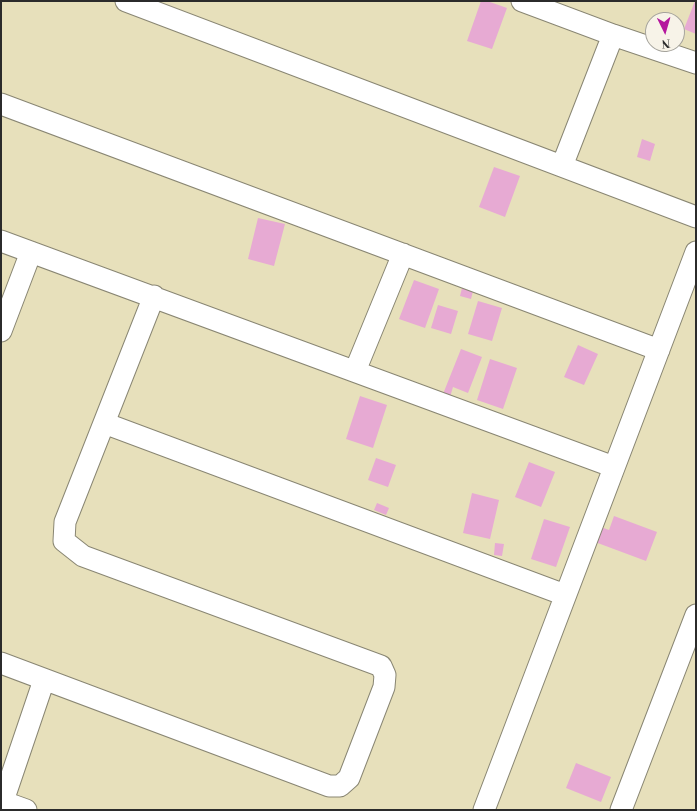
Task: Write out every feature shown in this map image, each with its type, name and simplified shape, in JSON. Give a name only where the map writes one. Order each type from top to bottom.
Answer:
[{"type":"street","points":[[126,1],[696,217]]},
{"type":"street","points":[[522,1],[613,35],[696,63]]},
{"type":"street","points":[[562,166],[613,35]]},
{"type":"street","points":[[1,104],[659,350]]},
{"type":"street","points":[[1,241],[154,296],[614,467]]},
{"type":"street","points":[[1,331],[31,252]]},
{"type":"street","points":[[484,810],[696,252]]},
{"type":"street","points":[[355,371],[403,254]]},
{"type":"street","points":[[1,663],[329,786],[340,786],[349,778],[384,687],[385,675],[381,666],[83,556],[64,541],[64,522],[154,296]]},
{"type":"street","points":[[104,423],[565,595]]},
{"type":"street","points":[[621,810],[696,615]]},
{"type":"street","points":[[26,810],[2,801],[44,680]]},
{"type":"building","points":[[481,1],[487,1],[507,8],[492,49],[467,41]]},
{"type":"building","points":[[696,1],[696,34],[685,29]]},
{"type":"building","points":[[642,139],[655,144],[650,161],[637,157]]},
{"type":"building","points":[[494,167],[520,176],[505,217],[479,207]]},
{"type":"building","points":[[258,218],[285,224],[274,266],[248,259]]},
{"type":"building","points":[[414,280],[439,289],[425,328],[399,319]]},
{"type":"building","points":[[462,288],[473,291],[471,299],[460,296]]},
{"type":"building","points":[[478,301],[502,308],[492,341],[468,334]]},
{"type":"building","points":[[438,305],[458,311],[451,334],[431,328]]},
{"type":"building","points":[[578,345],[598,354],[584,385],[564,377]]},
{"type":"building","points":[[461,349],[482,357],[468,393],[453,387],[450,397],[443,394]]},
{"type":"building","points":[[490,359],[517,368],[503,409],[477,400]]},
{"type":"building","points":[[360,396],[387,405],[373,448],[346,439]]},
{"type":"building","points":[[376,458],[396,465],[388,487],[368,480]]},
{"type":"building","points":[[529,462],[555,472],[541,507],[515,497]]},
{"type":"building","points":[[472,493],[499,500],[490,539],[463,533]]},
{"type":"building","points":[[377,503],[389,508],[386,515],[374,510]]},
{"type":"building","points":[[614,516],[657,532],[646,561],[595,542],[601,527],[609,530]]},
{"type":"building","points":[[544,519],[570,527],[556,567],[531,559]]},
{"type":"building","points":[[495,543],[504,544],[502,556],[494,555]]},
{"type":"building","points":[[576,763],[611,777],[601,802],[566,788]]}]
